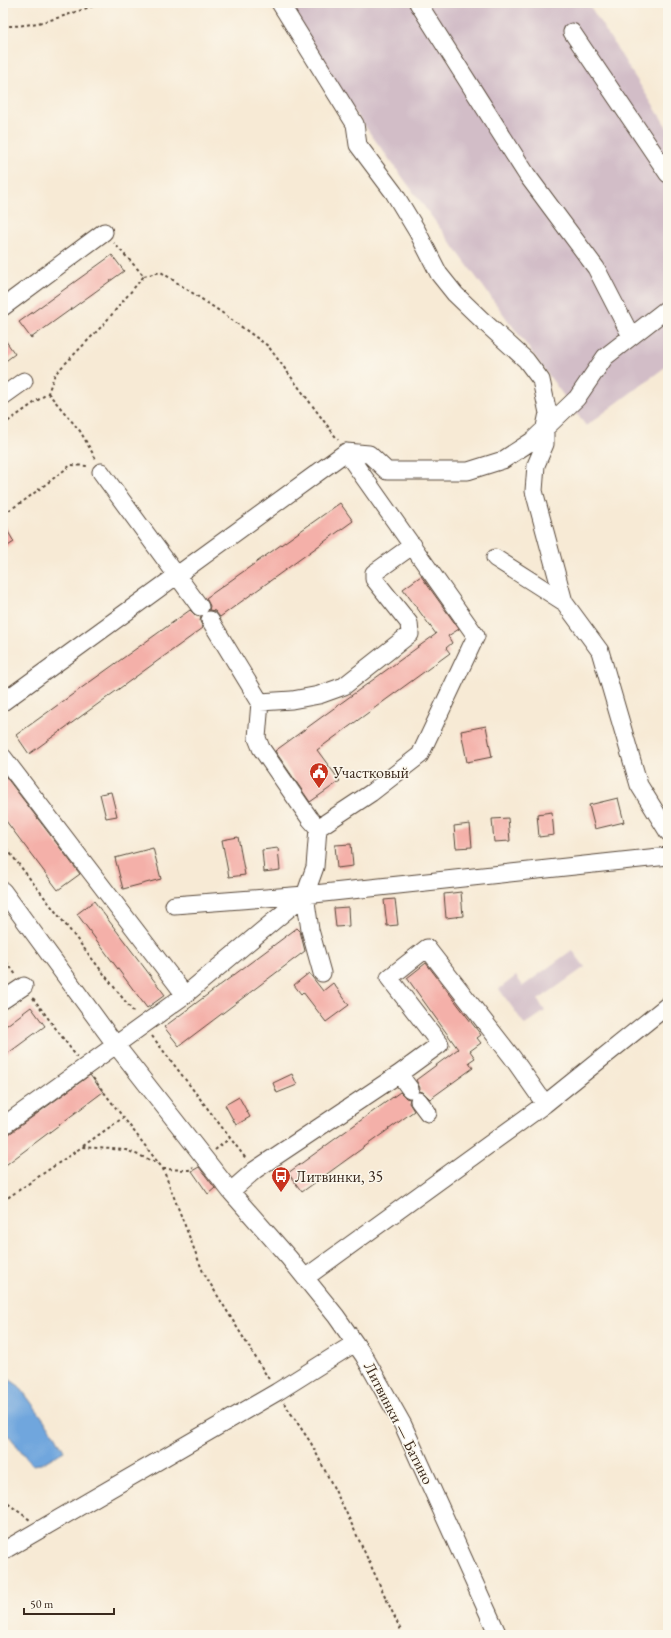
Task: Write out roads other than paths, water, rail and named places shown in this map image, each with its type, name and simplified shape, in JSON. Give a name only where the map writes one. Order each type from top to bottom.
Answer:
[{"type":"street","points":[[280,3],[355,124],[358,145],[394,193],[417,231],[439,274],[476,315],[526,360],[541,380],[548,413],[545,427],[545,444],[536,466],[534,491],[564,602]]},
{"type":"street","points":[[418,3],[527,175],[596,268],[631,336]]},
{"type":"street","points":[[572,32],[668,174]]},
{"type":"street","points":[[3,307],[104,232]]},
{"type":"street","points":[[3,702],[346,452],[369,454],[388,471],[468,471],[503,460],[532,441],[577,398],[605,357],[668,308]]},
{"type":"street","points":[[3,396],[24,381]]},
{"type":"street","points":[[318,828],[371,793],[420,755],[476,636],[346,452]]},
{"type":"street","points":[[101,472],[205,614],[260,702],[257,738],[261,748],[310,819],[318,828],[315,867],[305,895],[310,930],[322,973]]},
{"type":"street","points":[[260,702],[292,700],[319,695],[344,686],[410,634],[409,623],[374,579],[374,573],[413,545]]},
{"type":"street","points":[[495,558],[564,602],[600,651],[639,785],[668,832]]},
{"type":"street","points":[[3,757],[185,995]]},
{"type":"street","points":[[174,905],[305,895],[668,856]]},
{"type":"street","name":"Литвинки — Батино","points":[[4,893],[115,1044],[231,1191],[305,1278],[355,1343],[381,1383],[403,1425],[498,1635]]},
{"type":"street","points":[[3,1126],[84,1066],[144,1026],[185,995],[305,895]]},
{"type":"street","points":[[231,1191],[255,1170],[399,1074],[440,1044],[390,978],[427,948],[512,1057],[545,1104]]},
{"type":"street","points":[[3,1000],[24,986]]},
{"type":"street","points":[[305,1278],[545,1104],[668,1005]]},
{"type":"street","points":[[399,1074],[419,1101]]},
{"type":"street","points":[[3,1551],[277,1392],[355,1343]]},
{"type":"water","points":[[3,1375],[19,1386],[56,1436],[64,1451],[41,1464],[32,1465],[3,1428]]},
{"type":"place","name":"Участковый","points":[[319,789]]},
{"type":"place","name":"Литвинки, 35","points":[[281,1193]]}]
